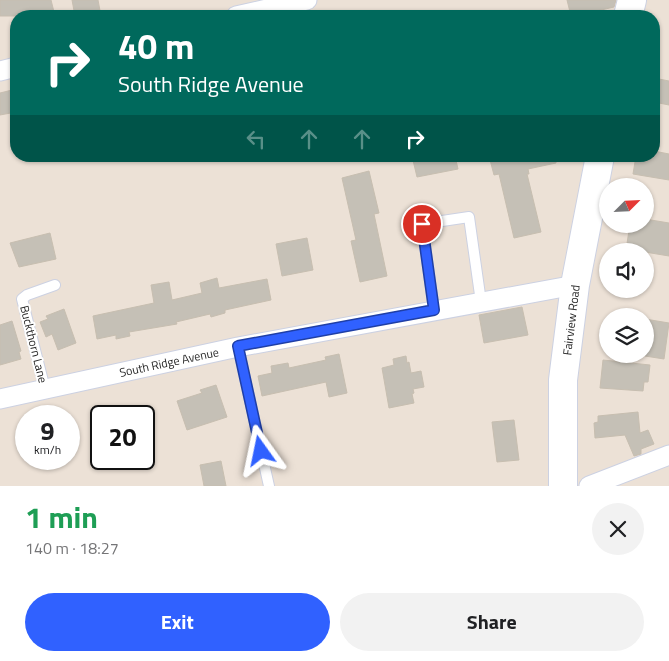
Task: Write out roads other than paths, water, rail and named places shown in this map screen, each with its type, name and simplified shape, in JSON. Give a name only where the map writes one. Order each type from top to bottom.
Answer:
[{"type":"main road","name":"Fairview Road","points":[[563,486],[563,380],[575,285],[599,162]]},
{"type":"street","points":[[263,10],[307,0]]},
{"type":"street","name":"South Ridge Avenue","points":[[0,399],[238,346],[575,285]]},
{"type":"street","points":[[589,486],[669,455]]},
{"type":"lane","points":[[434,310],[422,224],[469,217],[481,302]]},
{"type":"lane","name":"Buckthorn Lane","points":[[45,389],[22,299],[27,295],[55,285]]},
{"type":"lane","points":[[238,346],[268,486]]}]
